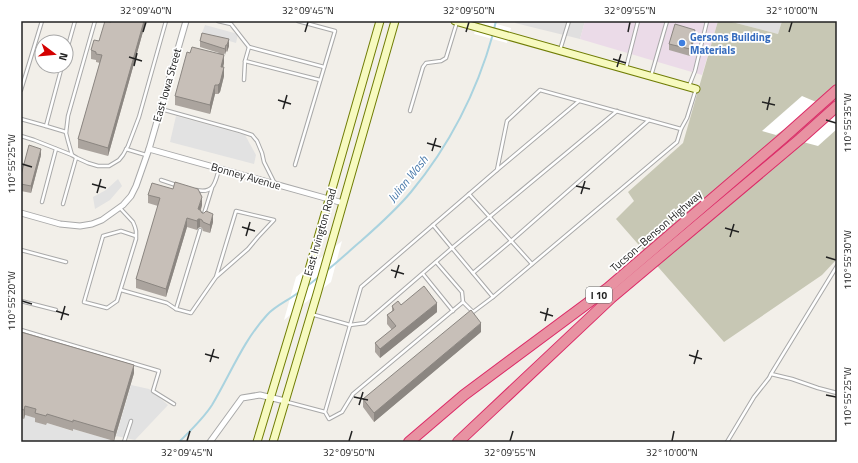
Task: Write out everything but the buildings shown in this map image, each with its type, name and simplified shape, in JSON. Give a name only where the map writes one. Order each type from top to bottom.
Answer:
[{"type":"highway","name":"Tucson–Benson Highway","points":[[409,442],[464,396],[608,288],[837,90]]},
{"type":"highway","name":"Tucson–Benson Highway","points":[[458,442],[611,298],[800,140],[837,106]]},
{"type":"main road","name":"East Irvington Road","points":[[257,442],[308,273],[380,21]]},
{"type":"main road","name":"East Irvington Road","points":[[273,442],[395,21]]},
{"type":"main road","points":[[460,22],[693,88]]},
{"type":"street","name":"East Iowa Street","points":[[21,213],[60,224],[80,226],[92,224],[102,220],[120,207],[131,196],[148,152],[186,21]]},
{"type":"street","name":"Bonney Avenue","points":[[148,152],[219,168],[343,203]]},
{"type":"street","points":[[210,442],[242,398],[260,394],[285,401]]},
{"type":"lane","points":[[21,90],[42,21]]},
{"type":"lane","points":[[71,34],[75,21]]},
{"type":"lane","points":[[72,155],[66,132],[68,116],[95,21]]},
{"type":"lane","points":[[21,136],[98,166],[109,166],[119,160],[133,135],[166,21]]},
{"type":"lane","points":[[218,21],[231,24],[249,48],[324,67]]},
{"type":"lane","points":[[295,165],[335,31],[298,21]]},
{"type":"lane","points":[[560,50],[569,21]]},
{"type":"lane","points":[[625,69],[638,21]]},
{"type":"lane","points":[[651,76],[667,21]]},
{"type":"lane","points":[[436,262],[462,292],[463,302],[473,312],[493,297],[677,142],[681,129],[687,118],[693,88],[694,71],[707,21]]},
{"type":"lane","points":[[410,111],[423,67],[426,63],[441,61],[446,58],[460,22]]},
{"type":"lane","points":[[244,80],[249,48]]},
{"type":"lane","points":[[246,61],[320,80]]},
{"type":"lane","points":[[46,126],[60,74]]},
{"type":"lane","points":[[497,170],[506,121],[540,90],[681,129]]},
{"type":"lane","points":[[325,412],[362,287],[497,170],[580,101]]},
{"type":"lane","points":[[160,109],[252,135],[258,141],[264,162],[275,184]]},
{"type":"lane","points":[[311,314],[350,325],[365,323],[452,248],[617,111]]},
{"type":"lane","points":[[21,119],[66,132]]},
{"type":"lane","points":[[473,273],[649,120]]},
{"type":"lane","points":[[42,202],[56,149]]},
{"type":"lane","points":[[126,149],[148,152]]},
{"type":"lane","points":[[63,204],[76,158]]},
{"type":"lane","points":[[203,219],[219,168]]},
{"type":"lane","points":[[162,180],[182,186]]},
{"type":"lane","points":[[190,188],[205,191],[212,188]]},
{"type":"lane","points":[[469,194],[532,264]]},
{"type":"lane","points":[[120,207],[133,222],[136,236],[117,302],[107,308],[84,302],[103,236],[121,231],[136,236]]},
{"type":"lane","points":[[121,290],[166,303],[176,309],[191,313],[216,277],[248,249],[274,220],[236,211],[216,277]]},
{"type":"lane","points":[[433,225],[493,297]]},
{"type":"lane","points":[[176,309],[200,230]]},
{"type":"lane","points":[[21,250],[66,262]]},
{"type":"lane","points":[[728,442],[754,397],[769,378],[837,266]]},
{"type":"lane","points":[[422,274],[453,310]]},
{"type":"lane","points":[[21,301],[56,310]]},
{"type":"lane","points":[[285,401],[325,412],[329,419],[342,412],[353,394],[463,302]]},
{"type":"lane","points":[[21,330],[159,371],[153,391],[174,404]]},
{"type":"lane","points":[[771,374],[837,393]]},
{"type":"lane","points":[[124,442],[130,421]]},
{"type":"shaded area","points":[[516,21],[585,21],[580,39],[515,23]]},
{"type":"shaded area","points":[[585,21],[718,21],[702,75],[580,39]]},
{"type":"shaded area","points":[[718,21],[728,21],[778,34],[782,21],[837,21],[837,259],[822,275],[724,342],[616,219],[634,201],[628,192],[683,143]]},
{"type":"shaded area","points":[[728,21],[782,21],[778,34]]},
{"type":"shaded area","points":[[205,25],[238,34],[236,43],[202,33]]},
{"type":"shaded area","points":[[176,116],[245,135],[256,155],[254,164],[170,142]]},
{"type":"shaded area","points":[[118,179],[122,186],[110,200],[95,209],[93,197],[106,190]]},
{"type":"shaded area","points":[[131,385],[149,389],[168,405],[135,440],[116,436]]},
{"type":"shaded area","points":[[25,415],[72,431],[73,429],[114,442],[21,442],[21,418],[24,418]]},
{"type":"pier","points":[[478,21],[486,21],[511,28],[507,43],[474,34]]},
{"type":"pier","points":[[802,96],[821,104],[776,135],[762,131]]},
{"type":"pier","points":[[837,107],[837,129],[818,146],[803,142]]},
{"type":"pier","points":[[342,241],[331,282],[284,320],[296,277]]},
{"type":"waterway","name":"Julian Wash","points":[[494,29],[496,21]]},
{"type":"waterway","name":"Julian Wash","points":[[326,271],[393,211],[411,192],[438,156],[470,97],[479,76],[493,34]]},
{"type":"waterway","points":[[306,287],[320,276]]},
{"type":"waterway","points":[[179,442],[201,420],[212,405],[258,325],[278,306],[299,292]]},
{"type":"place","name":"Gersons Building Materials","points":[[682,43]]}]
